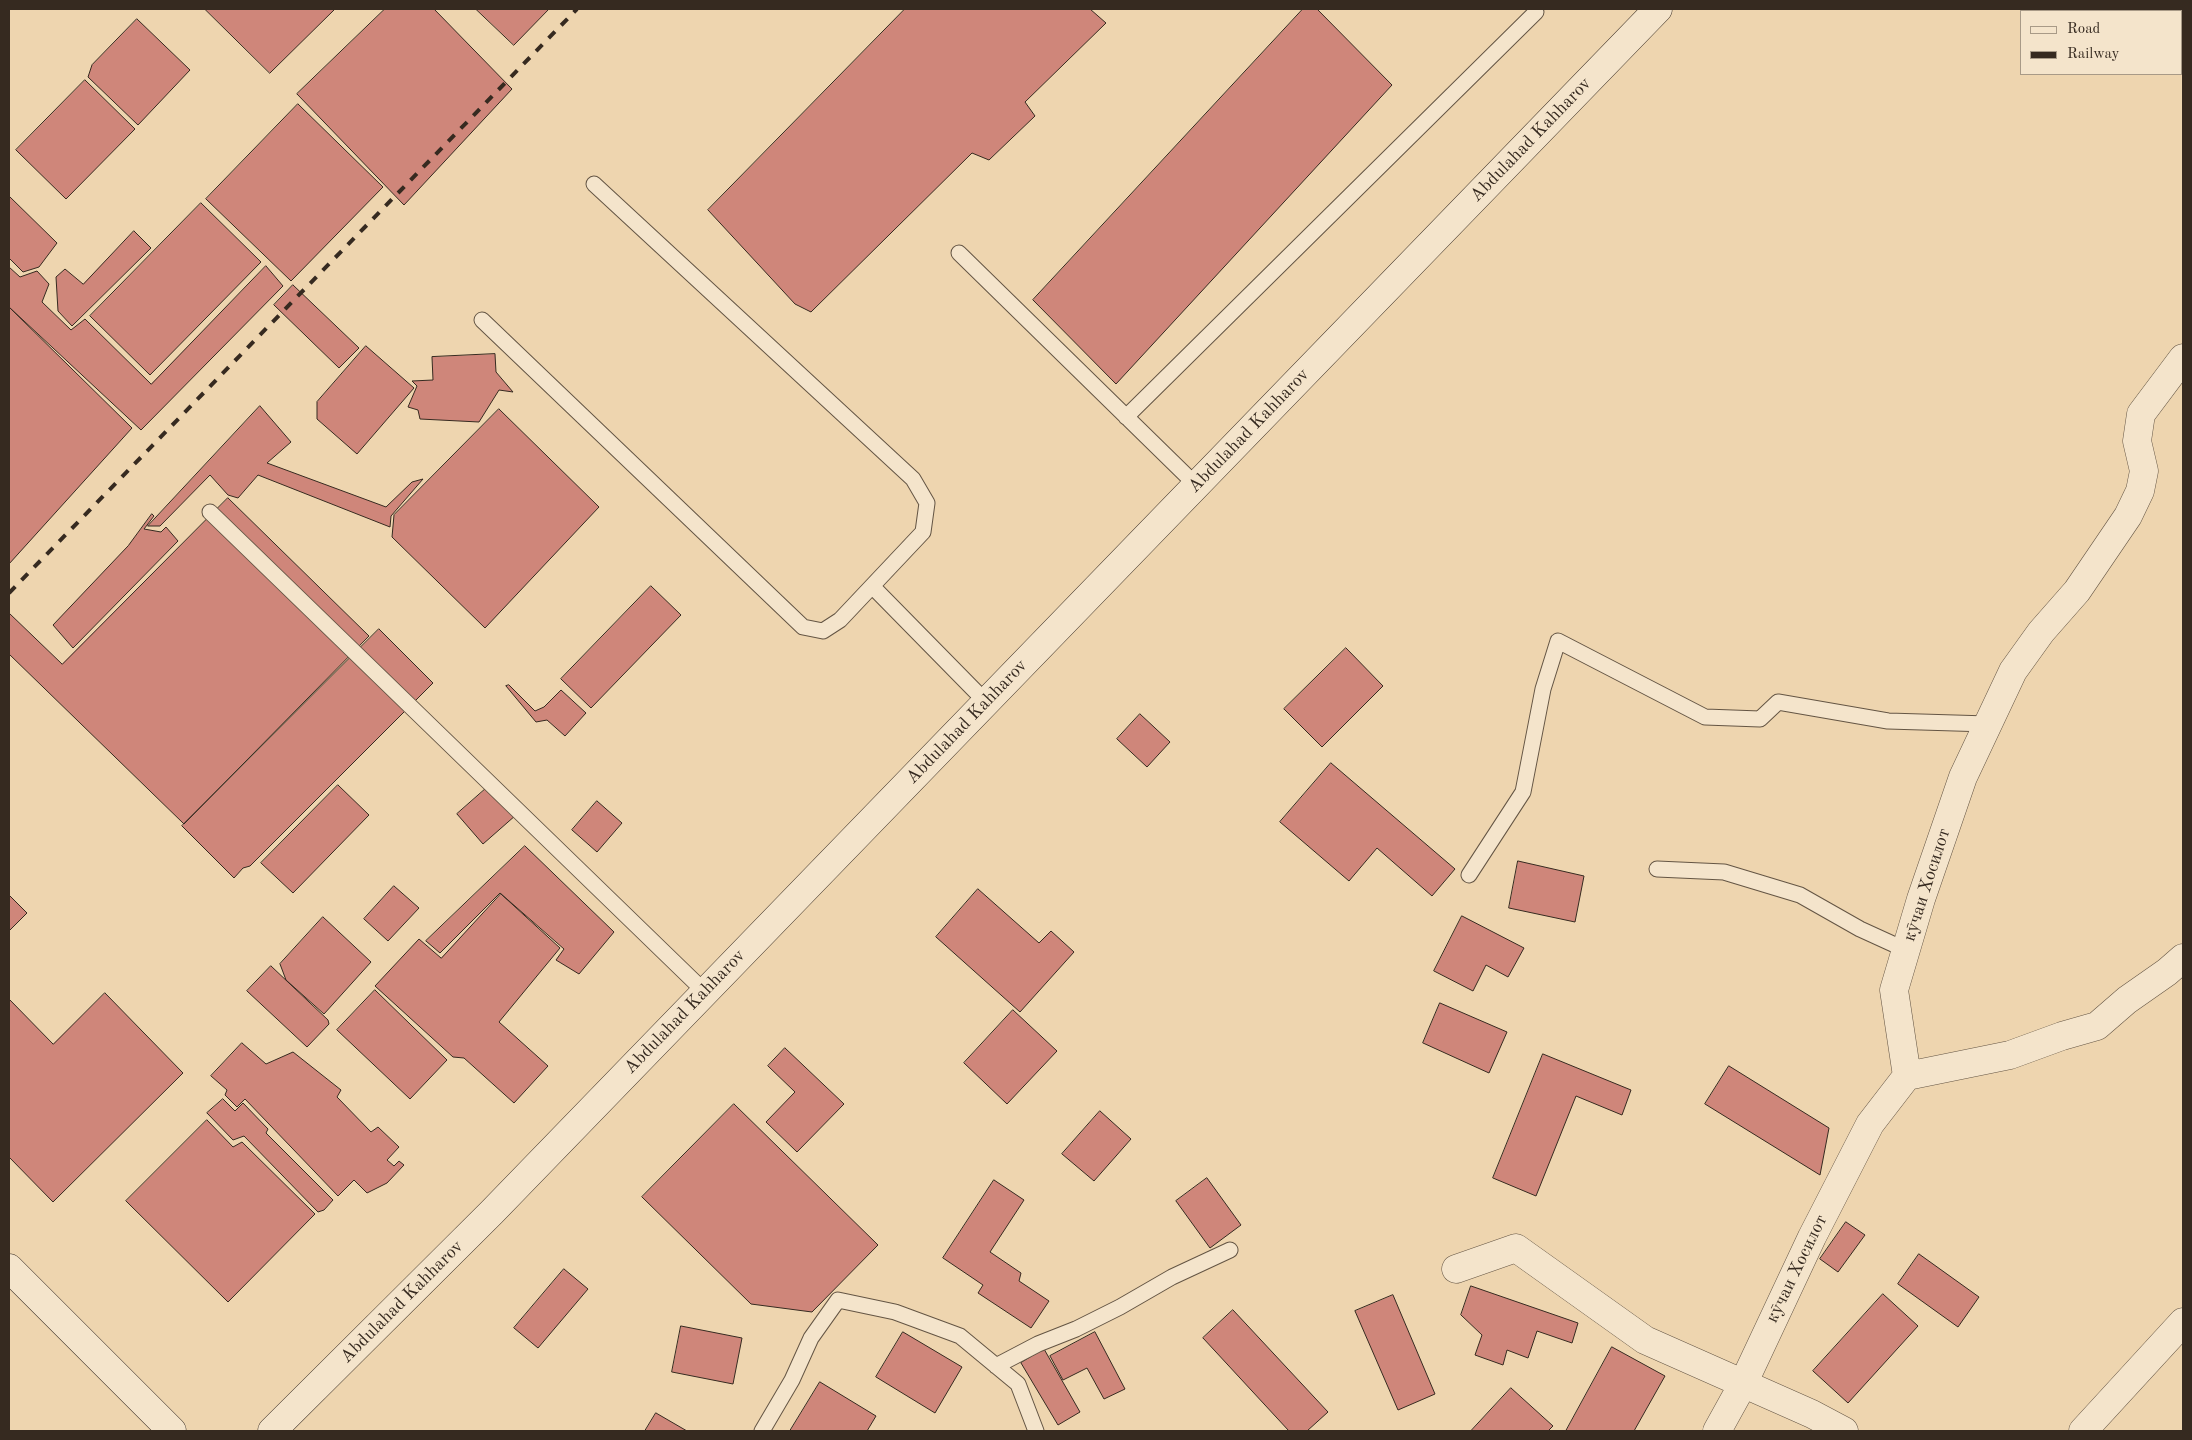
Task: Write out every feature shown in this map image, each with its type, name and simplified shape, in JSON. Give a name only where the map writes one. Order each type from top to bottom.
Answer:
[{"type":"street","name":"Abdulahad Kahharov","points":[[272,1431],[492,1212],[1196,485],[1650,11]]},
{"type":"street","name":"кӯчаи Хосилот","points":[[1717,1431],[1743,1384],[1812,1237],[1866,1133],[1907,1076],[1894,990],[1963,777],[2013,670],[2041,632],[2077,590],[2128,516],[2140,491],[2144,471],[2137,441],[2140,414],[2183,358]]},
{"type":"street","points":[[1907,1076],[2010,1055],[2062,1036],[2097,1026],[2126,1000],[2167,972],[2183,958]]},
{"type":"street","points":[[1456,1269],[1516,1248],[1645,1340],[1812,1414],[1844,1431]]},
{"type":"street","points":[[9,1268],[172,1431]]},
{"type":"street","points":[[2083,1431],[2183,1322]]},
{"type":"lane","points":[[1126,417],[1536,12]]},
{"type":"lane","points":[[482,320],[803,627],[823,631],[840,620],[923,532],[927,503],[913,479],[594,184]]},
{"type":"lane","points":[[959,253],[1196,485]]},
{"type":"lane","points":[[210,512],[705,992]]},
{"type":"lane","points":[[872,586],[986,702]]},
{"type":"lane","points":[[1469,875],[1523,792],[1543,689],[1558,642],[1706,717],[1760,719],[1778,702],[1888,721],[1988,724]]},
{"type":"lane","points":[[1657,869],[1724,872],[1800,896],[1860,929],[1906,950]]},
{"type":"lane","points":[[996,1366],[1038,1344],[1076,1329],[1120,1307],[1172,1277],[1230,1250]]},
{"type":"lane","points":[[762,1431],[792,1380],[811,1338],[838,1300],[895,1312],[960,1336],[1018,1384],[1036,1431]]},
{"type":"building","points":[[205,9],[335,9],[270,73]]},
{"type":"building","points":[[385,9],[434,9],[512,89],[404,205],[297,94]]},
{"type":"building","points":[[476,9],[549,9],[514,45]]},
{"type":"building","points":[[905,9],[1090,9],[1106,23],[1025,102],[1035,116],[989,160],[972,153],[811,312],[795,304],[708,210]]},
{"type":"building","points":[[1303,9],[1317,9],[1392,85],[1116,384],[1033,300]]},
{"type":"building","points":[[137,19],[190,70],[138,125],[88,77],[92,65]]},
{"type":"building","points":[[85,80],[135,129],[66,199],[16,150]]},
{"type":"building","points":[[298,104],[383,187],[291,281],[206,199]]},
{"type":"building","points":[[9,196],[57,243],[39,267],[23,272],[9,258]]},
{"type":"building","points":[[201,203],[261,262],[150,375],[90,316]]},
{"type":"building","points":[[134,231],[151,248],[72,326],[58,311],[56,277],[65,269],[83,284]]},
{"type":"building","points":[[266,266],[283,286],[141,430],[9,307],[9,267],[20,277],[37,271],[49,284],[42,302],[71,330],[85,319],[151,384]]},
{"type":"building","points":[[293,285],[359,348],[339,368],[274,305]]},
{"type":"building","points":[[9,307],[132,428],[9,564]]},
{"type":"building","points":[[366,346],[414,388],[357,454],[317,419],[317,402]]},
{"type":"building","points":[[495,354],[496,372],[513,392],[499,390],[479,422],[420,419],[418,410],[408,407],[417,386],[412,381],[433,380],[432,357]]},
{"type":"building","points":[[260,406],[291,442],[267,463],[386,507],[412,482],[423,479],[391,516],[390,527],[258,475],[238,498],[228,495],[210,475],[160,526],[148,526]]},
{"type":"building","points":[[499,409],[599,507],[485,628],[392,537],[394,515]]},
{"type":"building","points":[[228,498],[369,636],[184,824],[9,654],[9,613],[62,664]]},
{"type":"building","points":[[152,514],[154,516],[144,529],[161,532],[166,527],[178,541],[73,648],[53,625],[128,546]]},
{"type":"building","points":[[651,586],[681,615],[591,708],[561,679]]},
{"type":"building","points":[[379,629],[433,683],[250,866],[243,868],[234,878],[182,826]]},
{"type":"building","points":[[1346,648],[1383,686],[1322,747],[1284,709]]},
{"type":"building","points":[[509,685],[535,711],[544,707],[561,690],[586,713],[565,736],[547,720],[536,722],[506,686]]},
{"type":"building","points":[[1140,714],[1170,742],[1147,767],[1117,739]]},
{"type":"building","points":[[1331,763],[1455,869],[1432,896],[1377,848],[1349,881],[1280,822]]},
{"type":"building","points":[[338,785],[369,815],[293,893],[261,863]]},
{"type":"building","points":[[490,785],[516,815],[483,844],[457,814]]},
{"type":"building","points":[[597,801],[622,823],[597,852],[572,830]]},
{"type":"building","points":[[525,846],[614,932],[579,974],[556,960],[564,949],[500,893],[440,953],[426,941]]},
{"type":"building","points":[[1518,861],[1584,876],[1575,922],[1509,908]]},
{"type":"building","points":[[394,886],[419,908],[388,941],[364,919]]},
{"type":"building","points":[[978,889],[1039,943],[1051,931],[1074,952],[1020,1012],[936,937]]},
{"type":"building","points":[[501,894],[560,948],[499,1022],[548,1066],[514,1103],[464,1058],[453,1057],[375,986],[419,939],[441,958]]},
{"type":"building","points":[[9,895],[27,913],[9,931]]},
{"type":"building","points":[[1462,916],[1524,948],[1508,977],[1486,965],[1473,991],[1434,971]]},
{"type":"building","points":[[323,917],[371,962],[324,1014],[286,980],[280,964]]},
{"type":"building","points":[[271,966],[328,1020],[329,1024],[307,1047],[247,991]]},
{"type":"building","points":[[375,990],[447,1060],[410,1099],[337,1030]]},
{"type":"building","points":[[105,993],[183,1073],[53,1202],[9,1157],[9,999],[53,1044]]},
{"type":"building","points":[[1440,1003],[1507,1032],[1489,1073],[1423,1043]]},
{"type":"building","points":[[1013,1010],[1057,1051],[1007,1104],[964,1063]]},
{"type":"building","points":[[242,1043],[266,1064],[293,1052],[341,1090],[337,1097],[371,1132],[378,1127],[399,1147],[387,1160],[394,1166],[399,1161],[404,1165],[387,1183],[367,1193],[354,1180],[338,1196],[245,1099],[237,1107],[225,1095],[227,1090],[211,1076]]},
{"type":"building","points":[[785,1048],[844,1104],[797,1152],[766,1122],[795,1092],[768,1066]]},
{"type":"building","points":[[1543,1054],[1631,1090],[1622,1115],[1576,1096],[1536,1196],[1493,1178]]},
{"type":"building","points":[[1729,1066],[1829,1128],[1820,1175],[1705,1104]]},
{"type":"building","points":[[223,1099],[235,1111],[243,1103],[268,1129],[266,1133],[333,1200],[324,1210],[318,1212],[244,1136],[233,1140],[207,1113]]},
{"type":"building","points":[[734,1104],[878,1245],[812,1312],[751,1304],[642,1197]]},
{"type":"building","points":[[1100,1111],[1131,1139],[1094,1181],[1062,1154]]},
{"type":"building","points":[[207,1120],[233,1147],[242,1142],[315,1214],[228,1302],[126,1201]]},
{"type":"building","points":[[1207,1178],[1241,1225],[1210,1248],[1176,1201]]},
{"type":"building","points":[[994,1180],[1024,1200],[990,1252],[1021,1273],[1019,1281],[1049,1301],[1031,1328],[978,1293],[983,1285],[943,1258]]},
{"type":"building","points":[[1846,1222],[1865,1235],[1838,1272],[1820,1259]]},
{"type":"building","points":[[1919,1254],[1979,1297],[1958,1327],[1898,1284]]},
{"type":"building","points":[[564,1269],[588,1289],[538,1348],[514,1328]]},
{"type":"building","points":[[1471,1286],[1578,1323],[1572,1343],[1537,1331],[1528,1358],[1507,1350],[1503,1365],[1475,1355],[1482,1335],[1461,1315]]},
{"type":"building","points":[[1883,1294],[1918,1326],[1848,1403],[1813,1371]]},
{"type":"building","points":[[1393,1295],[1435,1394],[1398,1410],[1355,1311]]},
{"type":"building","points":[[1233,1310],[1328,1412],[1307,1431],[1289,1431],[1203,1338]]},
{"type":"building","points":[[681,1326],[742,1338],[733,1384],[672,1372]]},
{"type":"building","points":[[903,1332],[962,1367],[935,1413],[876,1377]]},
{"type":"building","points":[[1095,1332],[1125,1389],[1104,1399],[1087,1368],[1063,1380],[1050,1356]]},
{"type":"building","points":[[1612,1347],[1665,1376],[1634,1431],[1566,1431]]},
{"type":"building","points":[[1044,1349],[1080,1412],[1058,1425],[1021,1363]]},
{"type":"building","points":[[820,1382],[876,1416],[867,1431],[790,1431]]},
{"type":"building","points":[[1511,1388],[1553,1426],[1548,1431],[1471,1431]]},
{"type":"building","points":[[656,1413],[687,1431],[645,1431]]},
{"type":"railway","points":[[9,593],[577,9]]}]
